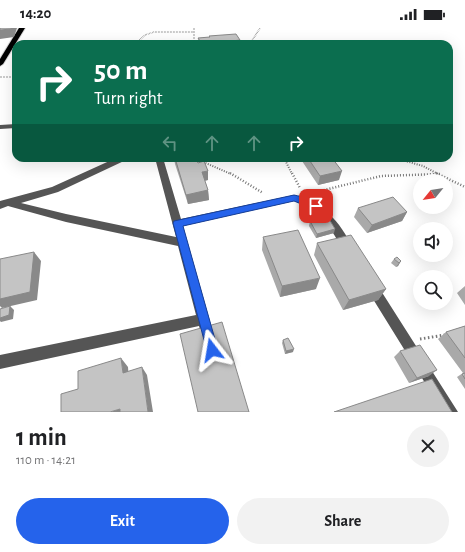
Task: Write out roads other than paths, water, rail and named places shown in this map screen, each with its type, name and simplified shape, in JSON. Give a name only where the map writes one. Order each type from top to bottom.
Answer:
[{"type":"main road","points":[[15,40],[22,28]]},
{"type":"main road","points":[[0,64],[12,44]]},
{"type":"lane","points":[[0,127],[12,126]]},
{"type":"lane","points":[[4,204],[55,190],[114,162]]},
{"type":"lane","points":[[161,162],[212,350]]},
{"type":"lane","points":[[178,223],[299,197],[323,211],[331,220],[356,261]]},
{"type":"lane","points":[[4,204],[183,243]]},
{"type":"lane","points":[[364,274],[451,412]]},
{"type":"lane","points":[[0,362],[204,319]]}]
